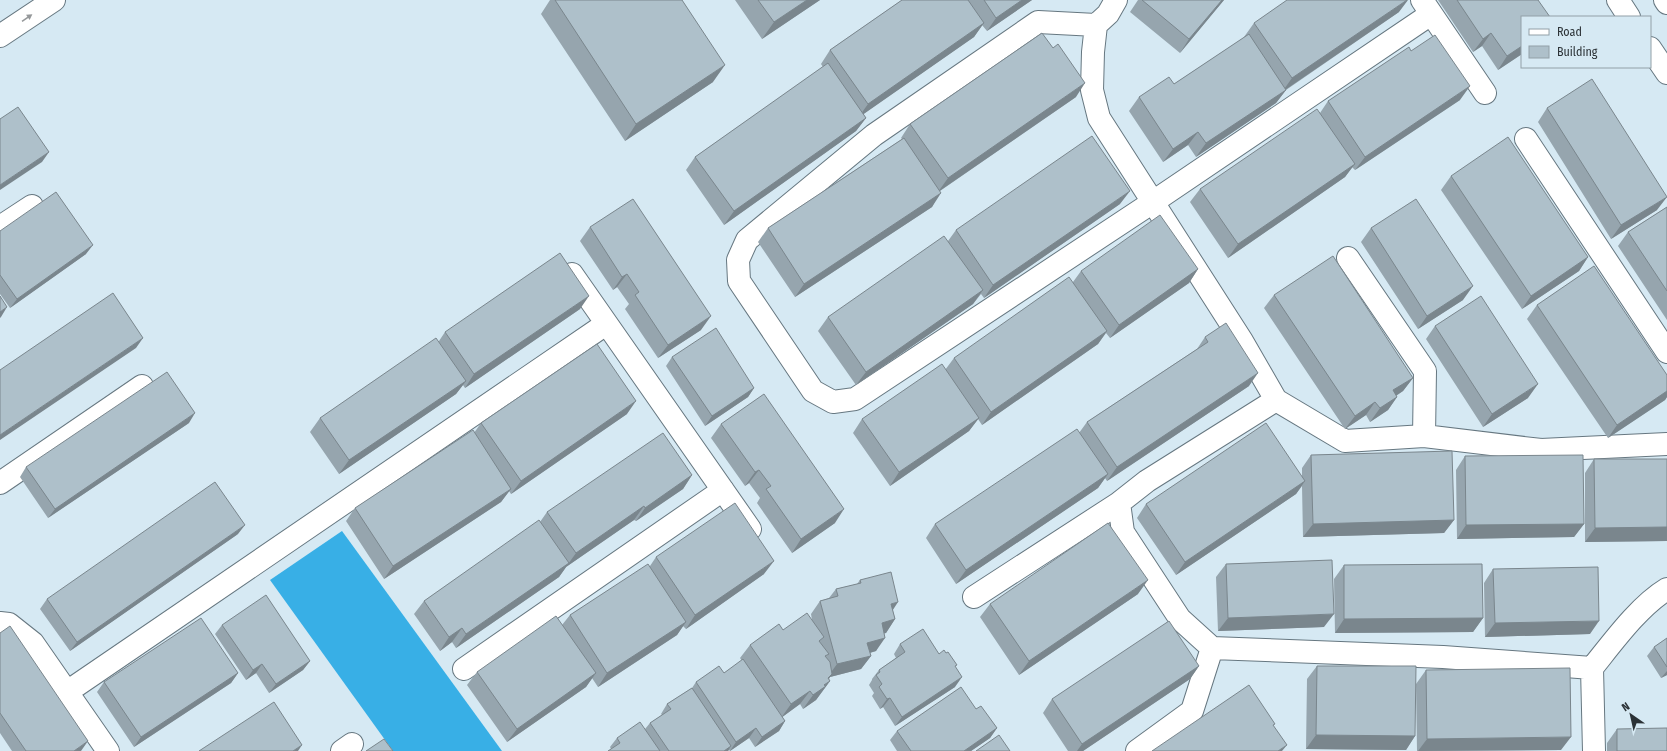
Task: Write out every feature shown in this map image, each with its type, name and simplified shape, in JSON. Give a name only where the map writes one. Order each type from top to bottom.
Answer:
[{"type":"main road","points":[[0,36],[54,0]]},
{"type":"main road","points":[[1116,0],[1108,14],[1096,25],[1093,52],[1092,90],[1099,118],[1242,341],[1276,400],[1345,441],[1424,436],[1541,450],[1667,444]]},
{"type":"main road","points":[[1618,0],[1628,16]]},
{"type":"main road","points":[[1096,25],[1038,22],[874,135],[747,240],[738,260],[739,281],[813,391],[833,402],[855,399],[1153,202],[1427,7],[1485,93]]},
{"type":"main road","points":[[1651,49],[1667,73]]},
{"type":"main road","points":[[1526,138],[1667,352]]},
{"type":"main road","points":[[0,228],[32,206]]},
{"type":"main road","points":[[1348,258],[1425,371],[1424,436]]},
{"type":"main road","points":[[569,270],[763,547]]},
{"type":"main road","points":[[67,692],[606,324]]},
{"type":"main road","points":[[0,483],[142,386]]},
{"type":"main road","points":[[974,597],[1119,503],[1146,481],[1276,400]]},
{"type":"main road","points":[[464,669],[723,490]]},
{"type":"main road","points":[[1119,503],[1123,532],[1180,619],[1212,648],[1443,657],[1592,668]]},
{"type":"main road","points":[[1594,751],[1592,668],[1621,632],[1655,596],[1667,589]]},
{"type":"main road","points":[[0,623],[9,624],[33,642],[108,751]]},
{"type":"main road","points":[[1137,751],[1192,711],[1212,648]]},
{"type":"shaded area","points":[[342,531],[502,751],[393,751],[270,580]]},
{"type":"building","points":[[555,0],[682,0],[725,65],[636,124]]},
{"type":"building","points":[[758,0],[807,0],[774,22]]},
{"type":"building","points":[[902,0],[968,0],[984,23],[868,104],[830,50]]},
{"type":"building","points":[[984,0],[1022,0],[996,18]]},
{"type":"building","points":[[1142,0],[1222,0],[1189,39]]},
{"type":"building","points":[[1287,0],[1407,0],[1292,78],[1254,23]]},
{"type":"building","points":[[1457,0],[1538,0],[1549,16],[1521,16],[1521,47],[1507,56],[1491,33],[1483,39]]},
{"type":"building","points":[[1042,33],[1053,48],[1058,44],[1085,83],[948,178],[910,124]]},
{"type":"building","points":[[1249,34],[1286,90],[1206,143],[1198,132],[1173,149],[1139,97],[1169,77],[1174,84]]},
{"type":"building","points":[[1435,35],[1470,86],[1365,157],[1328,101],[1409,47],[1411,51]]},
{"type":"building","points":[[828,63],[866,118],[734,211],[695,157]]},
{"type":"building","points":[[1592,79],[1667,197],[1621,225],[1547,108]]},
{"type":"building","points":[[18,107],[49,152],[0,185],[0,119]]},
{"type":"building","points":[[1317,109],[1355,164],[1238,244],[1200,189]]},
{"type":"building","points":[[1092,136],[1130,191],[993,285],[956,230]]},
{"type":"building","points":[[1508,137],[1588,257],[1531,296],[1451,176]]},
{"type":"building","points":[[904,138],[941,193],[804,284],[768,228]]},
{"type":"building","points":[[56,192],[93,245],[17,299],[0,275],[0,231]]},
{"type":"building","points":[[633,199],[711,316],[668,345],[635,295],[639,292],[627,274],[622,277],[590,227]]},
{"type":"building","points":[[1416,199],[1473,286],[1427,316],[1371,228]]},
{"type":"building","points":[[1667,207],[1667,291],[1628,232]]},
{"type":"building","points":[[1160,215],[1198,269],[1119,325],[1081,271]]},
{"type":"building","points":[[944,236],[983,290],[866,372],[828,317]]},
{"type":"building","points":[[560,253],[589,296],[474,374],[445,332]]},
{"type":"building","points":[[1333,256],[1413,378],[1393,390],[1397,397],[1380,408],[1375,402],[1355,416],[1274,295]]},
{"type":"building","points":[[1594,266],[1667,375],[1667,391],[1617,425],[1537,305]]},
{"type":"building","points":[[1069,277],[1107,331],[991,412],[954,358]]},
{"type":"building","points":[[113,293],[143,338],[0,435],[0,370]]},
{"type":"building","points":[[0,296],[7,307],[0,312]]},
{"type":"building","points":[[1481,296],[1538,384],[1492,414],[1435,326]]},
{"type":"building","points":[[1226,323],[1258,373],[1117,467],[1087,422],[1208,342],[1205,337]]},
{"type":"building","points":[[716,328],[754,388],[712,416],[672,357]]},
{"type":"building","points":[[436,338],[466,381],[349,460],[320,418]]},
{"type":"building","points":[[597,344],[636,401],[521,481],[481,423]]},
{"type":"building","points":[[942,364],[979,418],[899,472],[862,419]]},
{"type":"building","points":[[167,372],[195,413],[55,509],[26,467]]},
{"type":"building","points":[[764,394],[844,509],[801,539],[766,489],[771,486],[759,470],[755,472],[721,424]]},
{"type":"building","points":[[1266,423],[1305,481],[1185,562],[1146,504]]},
{"type":"building","points":[[1077,429],[1108,474],[966,570],[935,524]]},
{"type":"building","points":[[473,430],[511,489],[393,566],[355,508]]},
{"type":"building","points":[[663,433],[692,475],[576,553],[547,512]]},
{"type":"building","points":[[1452,451],[1454,520],[1313,524],[1311,455]]},
{"type":"building","points":[[1583,455],[1584,524],[1466,525],[1465,456]]},
{"type":"building","points":[[1594,459],[1667,459],[1667,527],[1595,528]]},
{"type":"building","points":[[215,482],[245,525],[77,642],[47,599]]},
{"type":"building","points":[[735,503],[774,561],[695,615],[656,557]]},
{"type":"building","points":[[539,520],[569,563],[466,634],[462,628],[449,637],[424,601]]},
{"type":"building","points":[[1108,523],[1148,580],[1029,661],[990,604]]},
{"type":"building","points":[[1332,560],[1334,614],[1228,618],[1226,564]]},
{"type":"building","points":[[648,564],[686,622],[607,673],[570,615]]},
{"type":"building","points":[[1482,564],[1483,618],[1344,619],[1344,565]]},
{"type":"building","points":[[1598,567],[1599,621],[1495,623],[1493,569]]},
{"type":"building","points":[[891,572],[898,602],[891,604],[895,619],[882,623],[885,638],[867,643],[871,656],[837,664],[820,601],[838,596],[836,589],[861,583],[860,580]]},
{"type":"building","points":[[266,595],[310,661],[276,684],[262,664],[253,670],[222,625]]},
{"type":"building","points":[[807,613],[824,637],[819,641],[829,654],[825,656],[830,662],[832,674],[828,678],[830,681],[824,685],[826,686],[813,695],[810,691],[791,704],[750,645],[779,624],[783,630]]},
{"type":"building","points":[[556,616],[596,673],[517,729],[477,672]]},
{"type":"building","points":[[201,618],[238,673],[141,737],[104,682]]},
{"type":"building","points":[[1169,621],[1199,666],[1082,744],[1052,699]]},
{"type":"building","points":[[10,626],[88,741],[74,751],[26,751],[0,713],[0,633]]},
{"type":"building","points":[[923,629],[939,654],[944,650],[946,653],[948,652],[957,665],[955,666],[962,677],[902,717],[890,698],[887,699],[879,687],[882,684],[876,675],[880,672],[879,670],[905,652],[900,644]]},
{"type":"building","points":[[1667,638],[1667,667],[1654,647]]},
{"type":"building","points":[[743,659],[785,721],[762,737],[756,728],[736,742],[696,682],[719,666],[724,673]]},
{"type":"building","points":[[1317,666],[1416,666],[1415,736],[1316,735]]},
{"type":"building","points":[[1570,668],[1571,737],[1427,739],[1426,670]]},
{"type":"building","points":[[1249,685],[1287,745],[1278,751],[1152,751]]},
{"type":"building","points":[[961,687],[976,709],[981,706],[997,728],[964,751],[911,751],[897,731]]},
{"type":"building","points":[[692,688],[731,746],[724,751],[669,751],[650,723],[671,709],[667,704]]},
{"type":"building","points":[[274,702],[302,745],[293,751],[199,751]]},
{"type":"building","points":[[640,722],[660,751],[608,751],[620,743],[617,738]]},
{"type":"building","points":[[1667,728],[1667,751],[1617,751],[1617,729]]},
{"type":"building","points":[[999,735],[1010,751],[976,751]]},
{"type":"building","points":[[384,739],[393,751],[366,751]]}]
